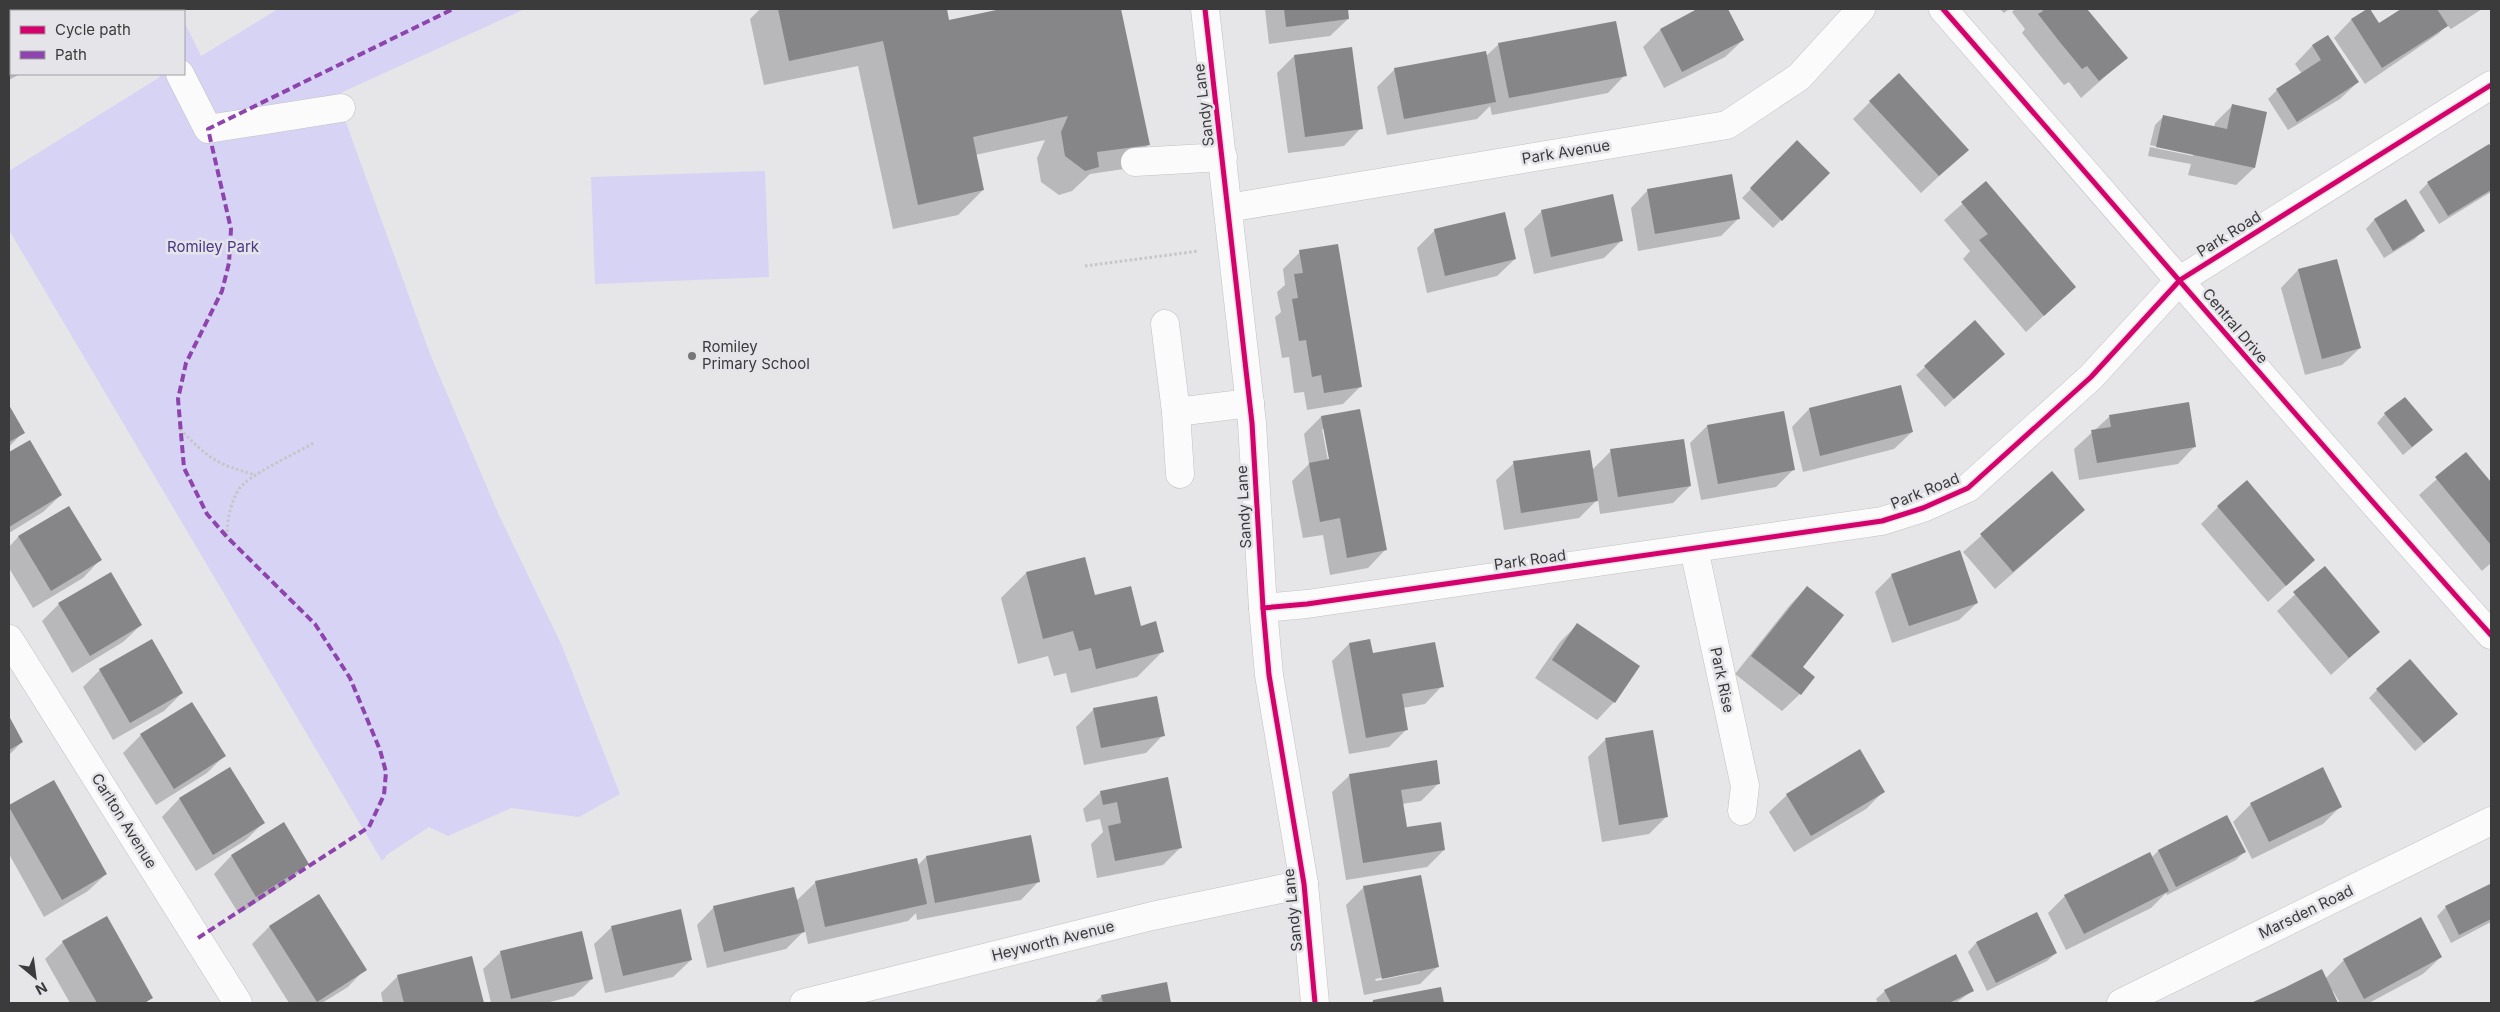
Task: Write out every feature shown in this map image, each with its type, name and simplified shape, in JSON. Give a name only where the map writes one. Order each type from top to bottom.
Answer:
[{"type":"street","name":"Sandy Lane","points":[[1205,9],[1234,246],[1250,403],[1269,675],[1304,884],[1315,1003]]},
{"type":"street","name":"Park Avenue","points":[[1228,208],[1727,125],[1800,76],[1861,9]]},
{"type":"street","name":"Central Drive","points":[[1943,9],[2180,280],[2242,354],[2491,635]]},
{"type":"street","points":[[181,75],[208,129],[341,108]]},
{"type":"street","name":"Park Road","points":[[1263,608],[1694,549],[1882,521],[1923,508],[1968,488],[2091,377],[2180,280],[2491,84]]},
{"type":"street","points":[[1135,162],[1222,157]]},
{"type":"street","points":[[1166,324],[1176,412],[1180,474]]},
{"type":"street","points":[[1176,412],[1250,403]]},
{"type":"street","name":"Park Rise","points":[[1694,549],[1745,786],[1742,812]]},
{"type":"street","name":"Carlton Avenue","points":[[9,639],[238,1003]]},
{"type":"street","name":"Marsden Road","points":[[2121,1003],[2491,821]]},
{"type":"street","name":"Heyworth Avenue","points":[[804,1003],[836,1000],[1152,916],[1304,884]]},
{"type":"path","points":[[1085,266],[1234,246]]},
{"type":"path","points":[[180,430],[206,456],[227,467],[256,476]]},
{"type":"path","points":[[227,537],[226,519],[240,488],[256,476],[315,442]]},
{"type":"green space","name":"Romiley Park","points":[[278,9],[525,9],[336,95],[430,354],[498,513],[562,646],[620,794],[579,817],[511,808],[448,836],[429,827],[388,854],[382,861],[9,230],[9,171],[160,77],[159,75],[185,75],[185,23],[201,56]]},
{"type":"green space","points":[[765,171],[769,277],[595,284],[591,177]]},
{"type":"building","points":[[9,9],[33,9],[10,10],[9,74]]},
{"type":"building","points":[[47,9],[100,10],[48,10]]},
{"type":"building","points":[[778,9],[947,9],[949,20],[1001,9],[1121,9],[1150,145],[1097,152],[1099,167],[1085,171],[1065,156],[1061,132],[1068,116],[973,137],[984,190],[918,205],[883,41],[789,61]]},
{"type":"building","points":[[1284,9],[1348,9],[1349,19],[1286,27]]},
{"type":"building","points":[[1697,9],[1728,9],[1744,40],[1682,72],[1660,29]]},
{"type":"building","points":[[2041,9],[2087,9],[2128,58],[2099,81],[2087,66],[2082,69],[2059,41],[2038,14],[2043,11]]},
{"type":"building","points":[[2370,9],[2379,23],[2401,9],[2437,9],[2448,26],[2382,68],[2351,19]]},
{"type":"building","points":[[1616,21],[1627,76],[1509,98],[1498,43]]},
{"type":"building","points":[[2328,35],[2359,82],[2297,122],[2276,89],[2321,60],[2312,45]]},
{"type":"building","points":[[1352,47],[1363,129],[1305,137],[1294,55]]},
{"type":"building","points":[[1486,51],[1496,102],[1404,119],[1394,68]]},
{"type":"building","points":[[1899,73],[1969,150],[1939,176],[1869,101]]},
{"type":"building","points":[[2232,104],[2267,112],[2255,168],[2156,147],[2163,115],[2227,129]]},
{"type":"building","points":[[1797,140],[1830,173],[1782,221],[1750,188]]},
{"type":"building","points":[[2489,144],[2491,147],[2491,190],[2448,216],[2427,182]]},
{"type":"building","points":[[1732,174],[1740,219],[1655,234],[1647,189]]},
{"type":"building","points":[[1986,181],[2076,287],[2044,316],[1979,240],[1988,234],[1961,202]]},
{"type":"building","points":[[1613,194],[1623,241],[1551,257],[1541,210]]},
{"type":"building","points":[[2406,199],[2425,231],[2393,251],[2374,219]]},
{"type":"building","points":[[1505,212],[1516,259],[1445,276],[1434,229]]},
{"type":"building","points":[[1338,244],[1362,387],[1324,393],[1321,375],[1312,377],[1306,340],[1299,341],[1292,299],[1298,298],[1294,274],[1303,273],[1299,250]]},
{"type":"building","points":[[2337,259],[2361,348],[2322,359],[2298,269]]},
{"type":"building","points":[[1975,320],[2005,354],[1954,399],[1924,366]]},
{"type":"building","points":[[1901,385],[1913,432],[1820,456],[1809,408]]},
{"type":"building","points":[[2405,397],[2433,430],[2412,447],[2384,413]]},
{"type":"building","points":[[2189,402],[2196,447],[2097,463],[2091,430],[2111,427],[2109,415]]},
{"type":"building","points":[[9,405],[25,433],[9,442]]},
{"type":"building","points":[[1360,409],[1387,550],[1347,558],[1340,518],[1320,522],[1309,463],[1329,459],[1321,416]]},
{"type":"building","points":[[1784,411],[1795,470],[1718,484],[1707,425]]},
{"type":"building","points":[[1684,439],[1691,486],[1618,497],[1610,449]]},
{"type":"building","points":[[30,440],[62,495],[9,527],[9,452]]},
{"type":"building","points":[[1590,450],[1598,501],[1521,513],[1513,461]]},
{"type":"building","points":[[2466,452],[2491,482],[2491,545],[2435,477]]},
{"type":"building","points":[[2052,471],[2085,510],[2013,572],[1980,534]]},
{"type":"building","points":[[2247,480],[2315,560],[2286,586],[2217,506]]},
{"type":"building","points":[[69,506],[102,560],[51,591],[18,536]]},
{"type":"building","points":[[1960,550],[1978,603],[1909,626],[1891,574]]},
{"type":"building","points":[[1085,557],[1095,595],[1131,586],[1141,626],[1156,621],[1164,652],[1096,669],[1091,648],[1079,651],[1073,631],[1043,639],[1026,572]]},
{"type":"building","points":[[2325,566],[2380,632],[2349,658],[2293,592]]},
{"type":"building","points":[[111,572],[142,625],[90,656],[58,603]]},
{"type":"building","points":[[1807,586],[1844,615],[1803,667],[1815,677],[1801,695],[1751,656]]},
{"type":"building","points":[[1577,623],[1640,666],[1615,703],[1552,660]]},
{"type":"building","points":[[152,639],[183,693],[130,723],[99,669]]},
{"type":"building","points":[[1370,639],[1373,653],[1435,642],[1444,687],[1402,694],[1408,730],[1366,738],[1349,643]]},
{"type":"building","points":[[2410,659],[2458,714],[2424,743],[2376,689]]},
{"type":"building","points":[[1157,696],[1165,736],[1101,748],[1093,708]]},
{"type":"building","points":[[192,702],[226,756],[174,789],[140,734]]},
{"type":"building","points":[[9,716],[23,742],[9,750]]},
{"type":"building","points":[[1653,730],[1668,817],[1619,825],[1605,738]]},
{"type":"building","points":[[1860,749],[1885,792],[1811,836],[1786,794]]},
{"type":"building","points":[[1437,760],[1440,784],[1401,790],[1407,827],[1441,822],[1445,850],[1363,863],[1349,774]]},
{"type":"building","points":[[230,767],[265,823],[213,855],[179,798]]},
{"type":"building","points":[[2323,767],[2342,807],[2269,842],[2250,803]]},
{"type":"building","points":[[1168,777],[1182,848],[1115,861],[1108,826],[1121,823],[1117,802],[1103,805],[1100,791]]},
{"type":"building","points":[[54,780],[107,874],[62,900],[9,807],[9,805]]},
{"type":"building","points":[[2227,815],[2246,852],[2176,887],[2158,850]]},
{"type":"building","points":[[284,822],[309,864],[256,897],[231,855]]},
{"type":"building","points":[[1031,835],[1040,882],[935,903],[926,856]]},
{"type":"building","points":[[2150,852],[2169,891],[2084,934],[2064,895]]},
{"type":"building","points":[[917,858],[927,904],[825,927],[815,881]]},
{"type":"building","points":[[1421,875],[1439,967],[1382,979],[1363,886]]},
{"type":"building","points":[[2490,884],[2491,919],[2459,935],[2445,906]]},
{"type":"building","points":[[794,887],[805,932],[724,952],[713,906]]},
{"type":"building","points":[[319,894],[367,970],[317,1002],[269,926]]},
{"type":"building","points":[[681,909],[692,960],[623,976],[611,926]]},
{"type":"building","points":[[2037,912],[2057,953],[1996,983],[1976,942]]},
{"type":"building","points":[[107,916],[153,998],[144,1003],[97,1003],[62,941]]},
{"type":"building","points":[[2421,917],[2442,957],[2364,999],[2343,959]]},
{"type":"building","points":[[582,931],[593,979],[511,999],[500,951]]},
{"type":"building","points":[[1956,954],[1974,991],[1949,1003],[1891,1003],[1884,990]]},
{"type":"building","points":[[472,956],[484,1003],[404,1003],[397,975]]},
{"type":"building","points":[[2322,969],[2338,1003],[2251,1003],[2286,987]]},
{"type":"building","points":[[1167,982],[1171,1003],[1103,1003],[1101,995]]},
{"type":"building","points":[[1441,987],[1444,1003],[1373,1003],[1373,1000]]},
{"type":"marked path","points":[[198,938],[369,827],[384,795],[386,772],[380,750],[350,678],[315,624],[227,537],[207,514],[184,468],[178,399],[186,363],[222,291],[229,263],[231,229],[208,129],[453,9]]},
{"type":"cycle path","points":[[1205,9],[1252,423],[1269,675],[1304,884],[1315,1003]]},
{"type":"cycle path","points":[[1943,9],[2285,402],[2491,635]]},
{"type":"cycle path","points":[[1263,608],[1307,604],[1882,521],[1923,508],[1968,488],[2091,377],[2180,280],[2491,85]]},
{"type":"place","name":"Romiley Primary School","points":[[692,356]]}]
